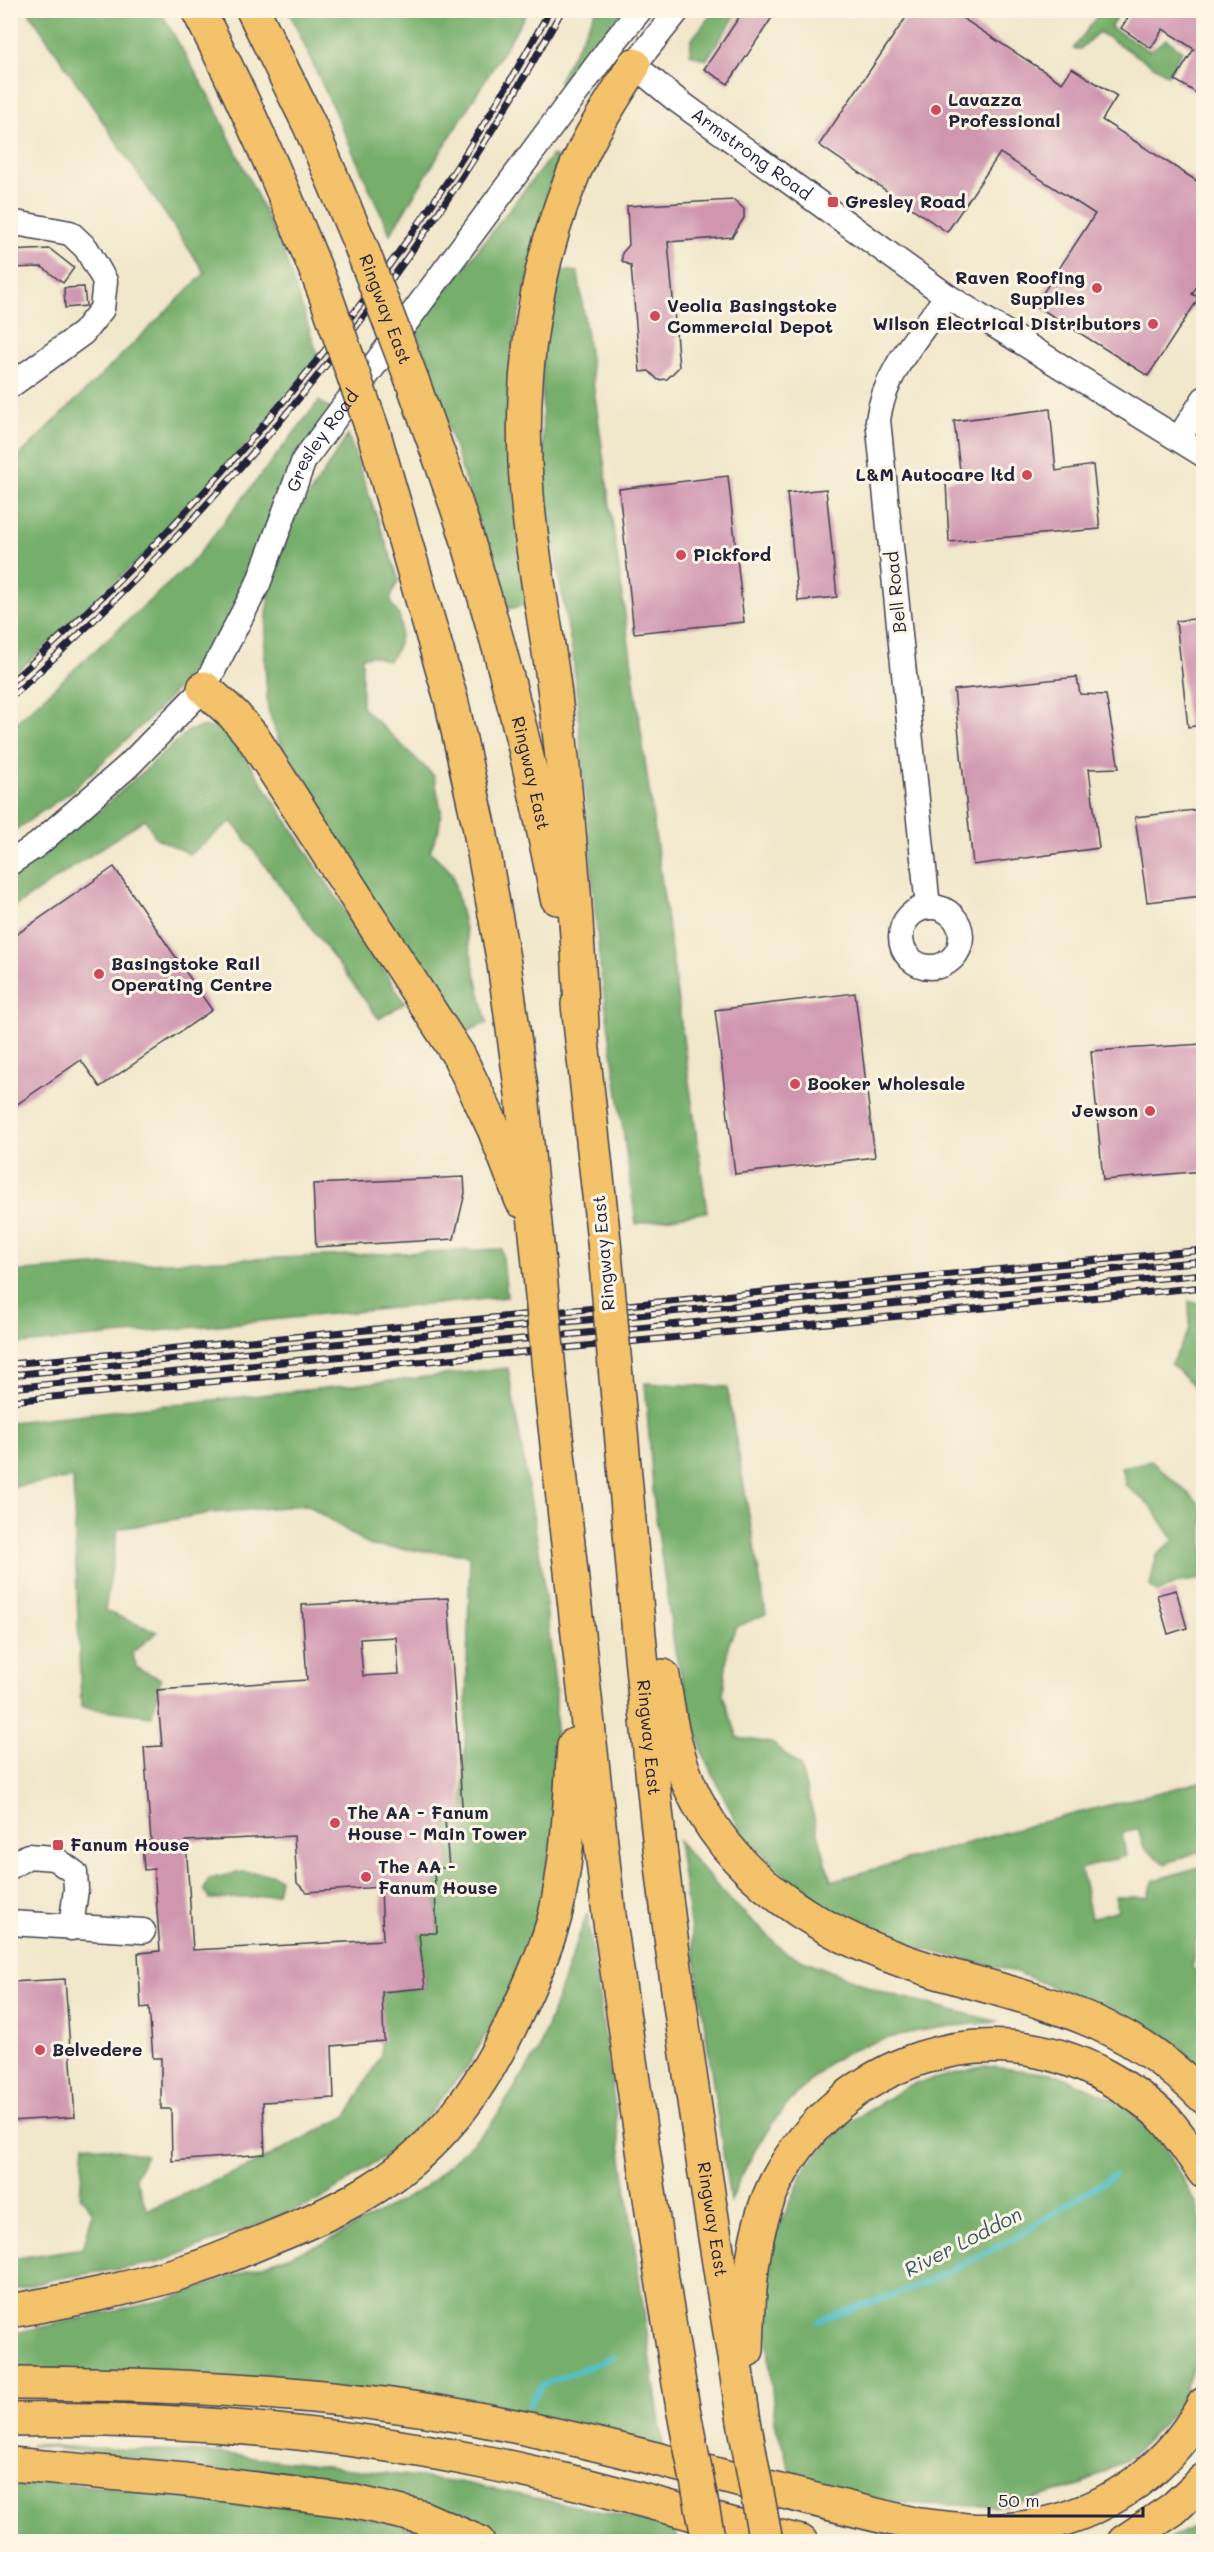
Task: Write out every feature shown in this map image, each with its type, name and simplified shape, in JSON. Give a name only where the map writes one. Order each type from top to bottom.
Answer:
[{"type":"highway","points":[[192,10],[236,83]]},
{"type":"highway","points":[[198,10],[236,83],[287,199],[323,288],[374,434],[451,699],[479,825],[504,964],[522,1094],[594,1793],[613,1938],[655,2237],[683,2408],[709,2541]]},
{"type":"highway","name":"Ringway East","points":[[253,10],[310,126],[360,244],[412,380],[465,533],[493,625],[542,820],[582,1025],[643,1684],[666,1896],[709,2207],[766,2541]]},
{"type":"highway","points":[[264,10],[310,126]]},
{"type":"highway","points":[[582,1025],[577,902],[555,693],[526,492],[526,391],[529,352],[542,279],[560,208],[586,146],[634,66]]},
{"type":"highway","points":[[204,688],[234,715],[252,736],[459,1056],[497,1137],[538,1253]]},
{"type":"highway","points":[[632,1549],[659,1653],[667,1706],[682,1763],[700,1806],[712,1827],[744,1867],[788,1905],[838,1935],[886,1955],[1047,2003],[1110,2028],[1158,2057],[1203,2097]]},
{"type":"highway","points":[[10,2311],[99,2295],[197,2268],[289,2231],[364,2196],[419,2154],[448,2124],[476,2088],[512,2024],[546,1947],[555,1916],[565,1854],[581,1659]]},
{"type":"highway","points":[[744,2421],[752,2275],[766,2205],[776,2182],[806,2138],[833,2108],[871,2080],[917,2058],[973,2048],[1004,2047],[1037,2050],[1067,2058],[1122,2086],[1165,2119],[1203,2172]]},
{"type":"highway","points":[[10,2383],[140,2385],[266,2391],[384,2404],[504,2424],[919,2525],[982,2531],[1045,2525],[1098,2507],[1142,2479],[1166,2458],[1182,2439],[1203,2404]]},
{"type":"highway","points":[[10,2420],[112,2420],[197,2424],[358,2440],[427,2451],[569,2481],[801,2541]]},
{"type":"highway","points":[[10,2464],[186,2480],[351,2501],[421,2517],[478,2541]]},
{"type":"highway","points":[[1124,2541],[1173,2509],[1203,2480]]},
{"type":"street","name":"Gresley Road","points":[[10,863],[37,845],[128,766],[204,688],[258,584],[304,460],[640,10]]},
{"type":"street","points":[[634,66],[678,10]]},
{"type":"street","name":"Armstrong Road","points":[[634,66],[674,98],[947,296],[1203,454]]},
{"type":"street","points":[[10,222],[70,233],[86,249],[105,281],[102,309],[83,333],[10,386]]},
{"type":"street","name":"Bell Road","points":[[928,907],[878,420],[882,398],[890,378],[947,296]]},
{"type":"street","points":[[1179,438],[1203,399]]},
{"type":"street","points":[[10,1867],[28,1856],[54,1858],[75,1873],[76,1889],[71,1928]]},
{"type":"street","points":[[10,1923],[143,1931]]},
{"type":"green space","points":[[715,10],[739,11],[706,60],[690,54],[691,40]]},
{"type":"green space","points":[[28,11],[160,11],[212,101],[282,248],[319,358],[272,416],[160,540],[11,678],[11,464],[205,273]]},
{"type":"green space","points":[[289,11],[528,11],[390,234]]},
{"type":"green space","points":[[596,11],[623,11],[565,86],[558,82]]},
{"type":"green space","points":[[1101,11],[1121,11],[1110,27],[1150,51],[1166,39],[1182,51],[1168,75],[1099,32],[1080,49],[1073,49]]},
{"type":"green space","points":[[552,155],[565,162],[539,242],[517,323],[507,406],[513,491],[530,604],[507,609],[416,329]]},
{"type":"green space","points":[[557,270],[578,272],[707,1212],[636,1224],[600,966],[573,656],[543,488],[542,356]]},
{"type":"green space","points":[[319,401],[334,411],[215,641],[163,705],[73,790],[11,833],[11,727],[194,560]]},
{"type":"green space","points":[[348,435],[399,580],[391,601],[400,619],[399,642],[394,654],[387,661],[374,656],[362,657],[362,707],[434,776],[441,810],[439,829],[430,851],[452,873],[487,1023],[466,1032],[367,896],[290,772],[268,710],[264,650],[269,592],[293,520]]},
{"type":"green space","points":[[204,726],[220,730],[237,744],[405,1003],[379,1019],[232,821],[190,854],[156,838],[145,819],[11,909],[11,876],[98,812],[188,731]]},
{"type":"green space","points":[[502,1249],[507,1297],[11,1345],[11,1272],[120,1264]]},
{"type":"green space","points":[[1189,1302],[1203,1304],[1203,1410],[1192,1384],[1171,1364],[1190,1328]]},
{"type":"green space","points":[[508,1368],[541,1562],[556,1694],[555,1819],[538,1917],[510,1990],[470,2063],[408,2140],[317,2202],[157,2263],[54,2279],[11,2291],[11,2259],[83,2248],[93,2212],[80,2196],[84,2144],[146,2155],[135,2178],[147,2210],[252,2165],[347,2116],[381,2055],[382,1992],[425,1988],[419,1933],[437,1932],[434,1868],[449,1867],[445,1820],[463,1820],[470,1555],[371,1546],[307,1505],[211,1513],[118,1529],[105,1611],[157,1632],[132,1653],[137,1668],[161,1679],[152,1716],[81,1707],[73,1478],[11,1487],[11,1422]]},
{"type":"green space","points":[[645,1383],[727,1387],[766,1614],[736,1627],[728,1646],[723,1695],[738,1738],[772,1743],[800,1766],[831,1881],[1042,1822],[1203,1781],[1203,1850],[1165,1864],[1144,1848],[1138,1828],[1122,1834],[1126,1856],[1081,1869],[1091,1918],[1118,1910],[1115,1897],[1147,1897],[1154,1880],[1203,1866],[1203,1924],[1198,1926],[1192,1967],[1203,1980],[1203,2069],[1164,2034],[1019,1973],[882,1939],[808,1898],[742,1834],[703,1754],[675,1652],[654,1504]]},
{"type":"green space","points":[[1151,1461],[1198,1502],[1203,1514],[1203,1579],[1180,1582],[1157,1592],[1150,1586],[1156,1556],[1174,1540],[1151,1506],[1126,1486],[1121,1467]]},
{"type":"green space","points":[[678,1841],[724,1894],[786,1953],[882,1992],[999,2022],[936,2028],[894,2036],[854,2050],[832,2061],[822,2068],[774,2121],[746,2167],[730,2201]]},
{"type":"green space","points":[[242,1872],[271,1874],[280,1879],[277,1893],[251,1898],[209,1899],[204,1890],[209,1879]]},
{"type":"green space","points":[[587,1913],[664,2452],[11,2371],[10,2334],[169,2299],[324,2243],[424,2188],[490,2126],[539,2050]]},
{"type":"green space","points":[[985,2066],[1059,2075],[1124,2104],[1162,2142],[1196,2203],[1204,2232],[1203,2339],[1179,2407],[1131,2457],[1083,2484],[1004,2507],[896,2503],[793,2478],[775,2423],[765,2312],[775,2236],[806,2167],[844,2126],[909,2085]]},
{"type":"green space","points":[[30,2445],[226,2454],[459,2482],[675,2527],[678,2541],[513,2541],[408,2499],[184,2465]]},
{"type":"green space","points":[[10,2479],[291,2503],[410,2527],[442,2541],[11,2541]]},
{"type":"green space","points":[[1203,2516],[1203,2541],[1166,2541],[1193,2527]]},
{"type":"building","points":[[744,10],[777,10],[728,84],[704,69]]},
{"type":"building","points":[[911,10],[950,10],[1062,83],[1072,68],[1117,96],[1102,120],[1203,185],[1203,277],[1192,294],[1199,298],[1148,376],[1035,305],[1095,214],[1000,153],[947,232],[819,145]]},
{"type":"building","points":[[1133,10],[1203,10],[1203,97],[1175,80],[1194,49],[1163,29],[1151,48],[1121,28]]},
{"type":"building","name":"Veolia Basingstoke Commercial Depot","points":[[734,200],[744,209],[744,218],[732,237],[668,242],[679,367],[667,379],[658,380],[649,371],[640,372],[631,266],[622,261],[622,253],[629,245],[627,206]]},
{"type":"building","points":[[50,249],[74,268],[63,283],[42,267],[10,268],[10,251]]},
{"type":"building","points":[[84,287],[86,306],[65,308],[64,288]]},
{"type":"building","name":"L&M Autocare ltd","points":[[1050,409],[1056,471],[1093,465],[1100,529],[949,542],[946,481],[961,478],[954,421]]},
{"type":"building","name":"Pickford","points":[[728,476],[744,622],[634,633],[619,489]]},
{"type":"building","points":[[826,489],[837,597],[798,601],[787,493]]},
{"type":"building","points":[[1203,618],[1203,725],[1188,727],[1176,621]]},
{"type":"building","points":[[1077,677],[1080,694],[1106,695],[1119,768],[1089,769],[1099,848],[973,865],[954,690]]},
{"type":"building","points":[[1203,809],[1203,896],[1147,902],[1135,817]]},
{"type":"building","name":"Basingstoke Rail Operating Centre","points":[[114,867],[212,1010],[100,1087],[81,1060],[10,1109],[10,939]]},
{"type":"building","name":"Booker Wholesale","points":[[855,993],[875,1157],[735,1174],[715,1010]]},
{"type":"building","name":"Jewson","points":[[1203,1044],[1203,1171],[1103,1180],[1091,1051]]},
{"type":"building","points":[[464,1177],[465,1193],[454,1239],[316,1247],[313,1184]]},
{"type":"building","points":[[1176,1590],[1187,1628],[1168,1634],[1157,1595]]},
{"type":"building","name":"The AA - Fanum House","points":[[448,1598],[463,1820],[445,1820],[449,1868],[434,1868],[437,1933],[419,1933],[425,1988],[382,1992],[384,2041],[332,2046],[334,2098],[263,2102],[265,2154],[172,2161],[171,2109],[161,2109],[161,2058],[153,2058],[149,2007],[141,2008],[138,1953],[160,1951],[154,1869],[144,1870],[142,1841],[151,1841],[144,1747],[162,1746],[157,1690],[307,1680],[302,1605]],"holes":[[[396,1637],[399,1674],[363,1676],[360,1639]],[[294,1836],[297,1883],[307,1892],[381,1887],[383,1940],[193,1950],[186,1841]]]},
{"type":"building","name":"Belvedere","points":[[65,1979],[75,2117],[10,2121],[10,1982]]},
{"type":"waterway","name":"River Loddon","points":[[819,2321],[915,2287],[1008,2242],[1114,2175]]},
{"type":"waterway","name":"River Loddon","points":[[529,2405],[543,2385],[613,2357]]},
{"type":"railway","points":[[10,683],[90,609],[166,532],[309,370],[375,284],[438,196],[496,104],[550,10]]},
{"type":"railway","points":[[10,698],[91,623],[170,544],[245,462],[316,378],[384,290],[447,199],[507,106],[562,10]]},
{"type":"railway","points":[[10,1364],[1204,1250]]},
{"type":"railway","points":[[10,1375],[1204,1261]]},
{"type":"railway","points":[[10,1388],[1204,1274]]},
{"type":"railway","points":[[10,1401],[1204,1287]]},
{"type":"place","name":"Lavazza Professional","points":[[936,110]]},
{"type":"place","name":"Gresley Road","points":[[833,202]]},
{"type":"place","name":"Raven Roofing Supplies","points":[[1097,288]]},
{"type":"place","name":"Veolia Basingstoke Commercial Depot","points":[[655,316]]},
{"type":"place","name":"Wilson Electrical Distributors","points":[[1153,324]]},
{"type":"place","name":"L&M Autocare ltd","points":[[1027,475]]},
{"type":"place","name":"Pickford","points":[[681,555]]},
{"type":"place","name":"Basingstoke Rail Operating Centre","points":[[99,974]]},
{"type":"place","name":"Booker Wholesale","points":[[795,1084]]},
{"type":"place","name":"Jewson","points":[[1150,1111]]},
{"type":"place","name":"The AA - Fanum House - Main Tower","points":[[335,1823]]},
{"type":"place","name":"Fanum House","points":[[58,1845]]},
{"type":"place","name":"The AA - Fanum House","points":[[366,1877]]},
{"type":"place","name":"Belvedere","points":[[40,2050]]}]
